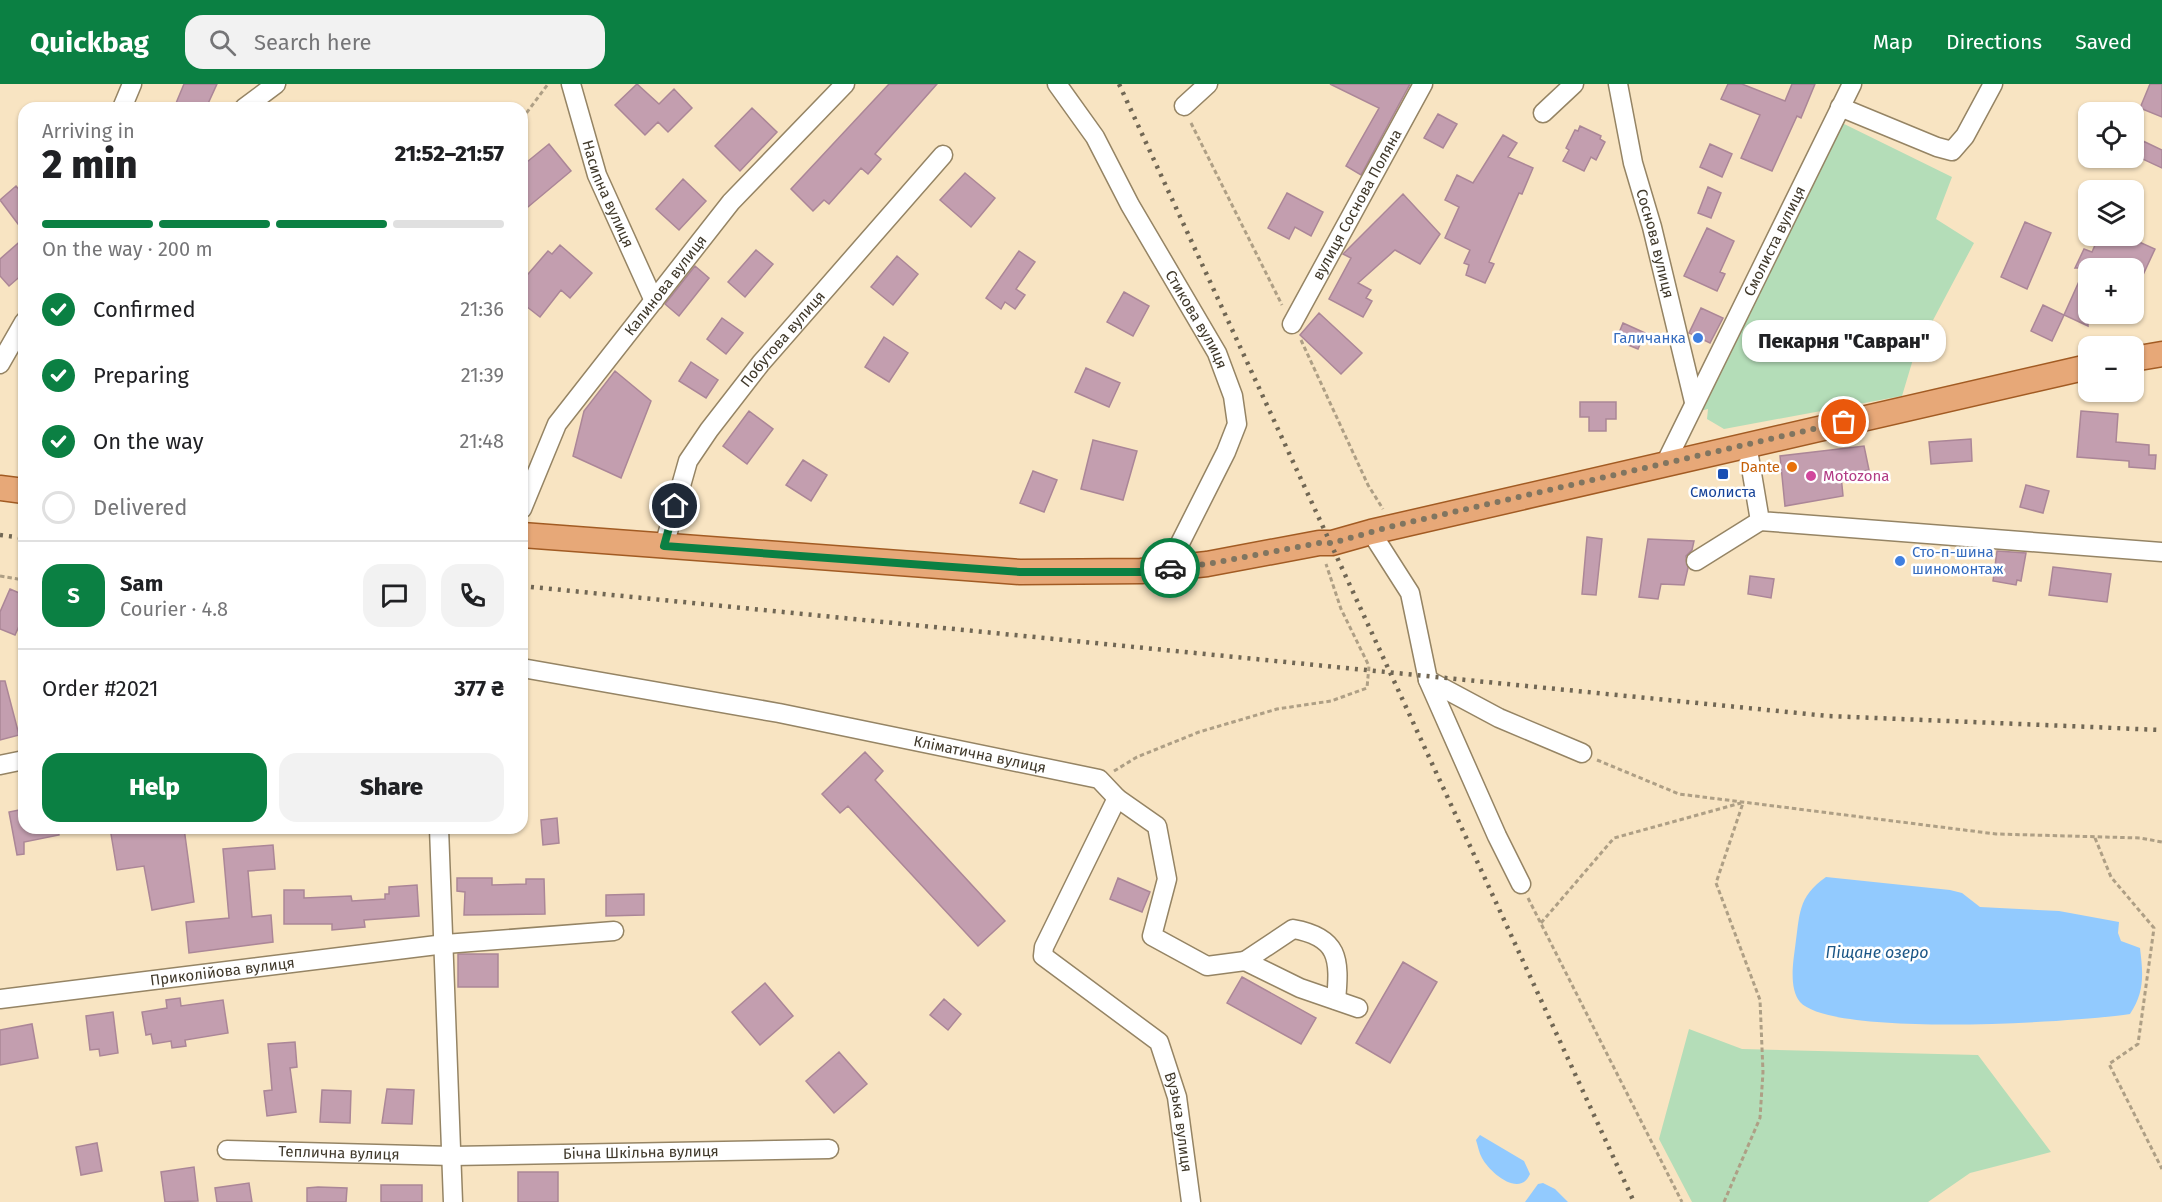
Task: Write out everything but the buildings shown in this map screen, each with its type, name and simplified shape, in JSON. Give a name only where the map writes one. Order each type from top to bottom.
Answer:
[{"type":"main road","points":[[2144,357],[2162,354]]},
{"type":"main road","points":[[528,535],[1020,572],[1142,572],[1207,564],[1319,543],[1332,543],[1666,462],[2078,369]]},
{"type":"main road","points":[[0,489],[18,490]]},
{"type":"street","points":[[124,102],[132,84]]},
{"type":"street","points":[[252,102],[276,84]]},
{"type":"street","name":"Насипна вулиця","points":[[571,84],[597,175],[654,301]]},
{"type":"street","name":"Калинова вулиця","points":[[528,494],[557,424],[730,202],[845,84]]},
{"type":"street","name":"Стикова вулиця","points":[[1057,84],[1095,137],[1130,204],[1217,352],[1233,396],[1237,424],[1226,452],[1167,569]]},
{"type":"street","points":[[1184,106],[1208,84]]},
{"type":"street","name":"вулиця Соснова Поляна","points":[[1292,324],[1423,84]]},
{"type":"street","points":[[1543,113],[1574,84]]},
{"type":"street","name":"Соснова вулиця","points":[[1618,84],[1633,163],[1652,227],[1694,402]]},
{"type":"street","name":"Смолиста вулиця","points":[[1666,462],[1852,84]]},
{"type":"street","points":[[1840,107],[1952,151],[1965,136],[1993,84]]},
{"type":"street","name":"Побутова вулиця","points":[[664,546],[688,461],[709,430],[761,363],[943,154]]},
{"type":"street","points":[[0,364],[18,332]]},
{"type":"street","points":[[1747,444],[1760,521]]},
{"type":"street","points":[[1696,561],[1760,521],[2162,552]]},
{"type":"street","points":[[1371,532],[1410,593],[1428,680],[1497,836],[1521,884]]},
{"type":"street","name":"Кліматична вулиця","points":[[528,669],[779,712],[1099,779]]},
{"type":"street","points":[[1428,680],[1499,718],[1582,753]]},
{"type":"street","points":[[0,765],[18,761]]},
{"type":"street","points":[[1099,779],[1117,798],[1157,826],[1167,879],[1152,936],[1207,966],[1245,961],[1293,929],[1315,933],[1330,947],[1339,967],[1336,1000]]},
{"type":"street","name":"Вузька вулиця","points":[[1117,798],[1044,947],[1043,956],[1159,1042],[1177,1097],[1191,1202]]},
{"type":"street","points":[[439,834],[453,1202]]},
{"type":"street","name":"Приколійова вулиця","points":[[0,999],[445,944],[614,931]]},
{"type":"street","points":[[1245,961],[1300,988],[1358,1008]]},
{"type":"street","name":"Бічна Шкільна вулиця","points":[[452,1156],[829,1149]]},
{"type":"street","name":"Теплична вулиця","points":[[226,1150],[452,1156]]},
{"type":"path","points":[[528,111],[548,84]]},
{"type":"path","points":[[1099,779],[1137,757],[1199,732],[1277,709],[1331,701],[1367,688],[1369,666],[1341,609],[1319,543]]},
{"type":"path","points":[[0,576],[18,579]]},
{"type":"path","points":[[1582,753],[1679,794],[1996,834],[2140,838],[2162,842]]},
{"type":"path","points":[[1541,923],[1614,838],[1743,803]]},
{"type":"path","points":[[1724,1202],[1760,1118],[1763,1072],[1760,1000],[1716,883],[1743,803]]},
{"type":"path","points":[[2095,837],[2111,877],[2154,928],[2138,1044],[2109,1064],[2162,1169]]},
{"type":"path","points":[[1521,884],[1682,1202]]},
{"type":"green space","points":[[1834,119],[1952,177],[1936,219],[1974,243],[1914,356],[1902,396],[1724,429],[1707,419],[1708,409],[1689,414]]},
{"type":"green space","points":[[1689,1029],[1742,1049],[1978,1055],[2051,1152],[1970,1173],[1928,1202],[1692,1202],[1659,1139]]},
{"type":"water","name":"Піщане озеро","points":[[1826,877],[1950,890],[1962,893],[1980,907],[2059,911],[2119,922],[2118,933],[2121,941],[2140,948],[2141,990],[2135,1006],[2130,1014],[2011,1023],[1905,1024],[1858,1020],[1822,1013],[1800,1002],[1794,990],[1793,968],[1802,908],[1810,892]]},
{"type":"water","points":[[1480,1135],[1524,1161],[1530,1174],[1525,1181],[1519,1184],[1505,1181],[1491,1170],[1479,1152],[1476,1140]]},
{"type":"water","points":[[1543,1183],[1555,1189],[1568,1202],[1525,1202],[1538,1184]]},
{"type":"railway","points":[[1119,84],[1634,1202]]},
{"type":"railway","points":[[0,535],[18,537]]},
{"type":"railway","points":[[528,587],[1828,716],[2162,730]]},
{"type":"way so far","points":[[1170,568],[1207,564],[1319,543],[1332,543],[1393,526],[1844,422]]},
{"type":"place","name":"Галичанка","points":[[1698,338]]},
{"type":"place","name":"Пекарня \"Савран\"","points":[[1844,422]]},
{"type":"place","name":"Dante","points":[[1792,467]]},
{"type":"place","name":"Смолиста","points":[[1723,474]]},
{"type":"place","name":"Motozona","points":[[1811,476]]},
{"type":"place","name":"Сто-п-шина шиномонтаж","points":[[1900,561]]},
{"type":"route","points":[[675,506],[664,546],[1020,572],[1142,572],[1170,568]]}]
